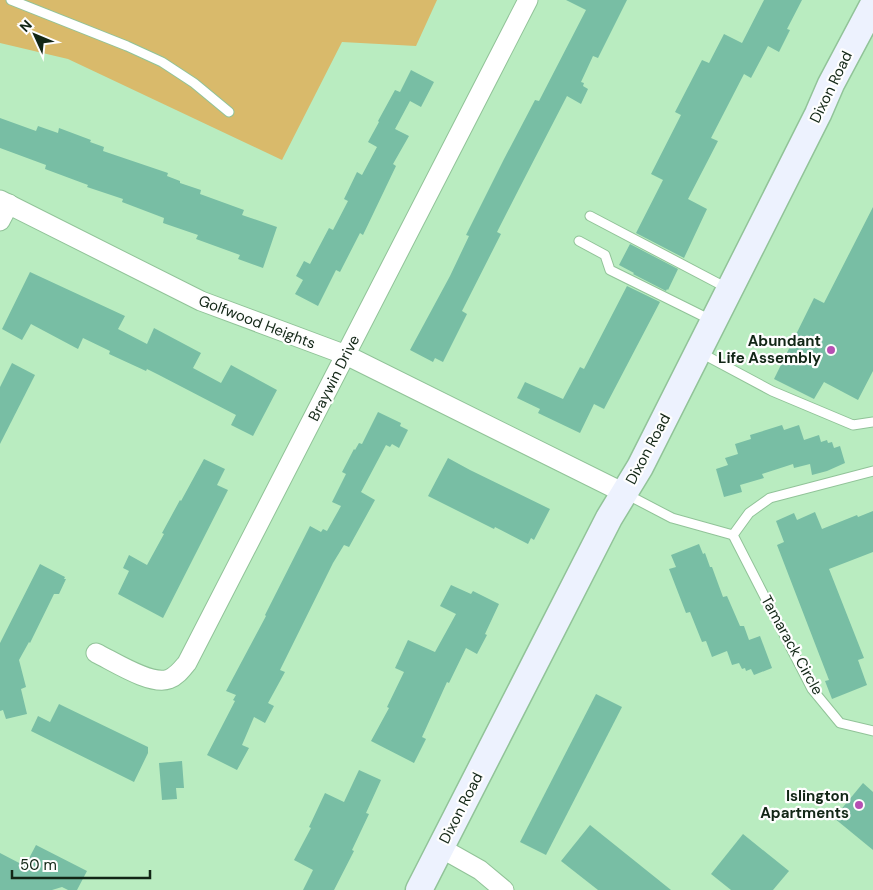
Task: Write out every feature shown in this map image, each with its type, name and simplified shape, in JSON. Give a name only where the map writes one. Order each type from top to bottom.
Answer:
[{"type":"main road","name":"Dixon Road","points":[[419,890],[609,518],[640,467],[818,114],[831,84],[873,5]]},
{"type":"street","name":"Braywin Drive","points":[[96,653],[148,678],[160,681],[170,679],[178,674],[187,663],[528,0]]},
{"type":"street","name":"Golfwood Heights","points":[[4,202],[201,301],[346,355],[624,493]]},
{"type":"street","points":[[0,221],[4,202]]},
{"type":"street","points":[[441,848],[480,870],[504,890]]},
{"type":"lane","points":[[11,0],[128,46],[162,62],[194,82],[229,112]]},
{"type":"lane","points":[[590,216],[730,289]]},
{"type":"lane","points":[[579,241],[605,255],[610,270],[714,321]]},
{"type":"lane","points":[[698,351],[772,391],[852,425],[873,422]]},
{"type":"lane","points":[[624,493],[672,518],[733,535],[749,513],[770,498],[873,471]]},
{"type":"lane","name":"Tamarack Circle","points":[[733,535],[812,689],[840,723],[873,731]]},
{"type":"shaded area","points":[[0,0],[437,0],[416,46],[342,42],[282,160],[68,59],[0,43]]},
{"type":"building","points":[[566,0],[627,0],[598,58],[593,56],[581,82],[588,89],[581,104],[567,96],[497,232],[501,234],[462,311],[467,314],[443,362],[435,358],[433,362],[410,350],[450,276],[469,236],[466,235],[504,159],[535,100],[539,101],[586,10]]},
{"type":"building","points":[[764,0],[802,0],[787,29],[790,30],[779,52],[768,46],[751,78],[744,74],[711,138],[718,141],[688,199],[707,209],[684,258],[636,233],[663,180],[651,174],[681,115],[675,112],[702,60],[709,63],[724,34],[742,43]]},
{"type":"building","points":[[411,70],[434,82],[421,107],[410,101],[395,129],[409,136],[393,164],[396,166],[363,235],[360,233],[340,272],[336,270],[318,306],[295,294],[303,280],[296,276],[304,261],[310,264],[329,228],[333,230],[348,201],[344,199],[357,172],[362,175],[377,147],[368,142],[378,121],[395,90],[400,92]]},
{"type":"building","points":[[0,118],[36,131],[38,126],[58,133],[59,128],[91,140],[90,142],[104,147],[103,151],[168,173],[167,176],[180,181],[180,183],[201,190],[200,194],[244,210],[242,215],[277,227],[263,268],[238,259],[240,255],[196,239],[198,235],[163,223],[164,218],[122,202],[123,199],[87,187],[88,185],[45,169],[46,165],[0,148]]},
{"type":"building","name":"Abundant Life Assembly","points":[[873,207],[873,371],[858,400],[824,382],[814,399],[774,379],[814,298],[824,303]]},
{"type":"building","points":[[630,244],[678,269],[668,290],[666,291],[619,265]]},
{"type":"building","points":[[30,272],[125,316],[118,329],[147,344],[154,328],[201,353],[193,368],[221,383],[231,365],[277,390],[253,436],[231,425],[236,415],[147,369],[146,371],[109,354],[110,351],[83,338],[78,349],[31,324],[22,340],[2,329]]},
{"type":"building","points":[[627,286],[660,302],[604,409],[594,404],[580,433],[538,413],[540,409],[517,398],[525,382],[563,399],[580,367],[584,369]]},
{"type":"building","points":[[12,363],[35,375],[0,444],[0,387]]},
{"type":"building","points":[[378,412],[401,423],[400,426],[408,430],[399,448],[392,444],[390,447],[386,445],[361,492],[375,500],[349,547],[344,545],[333,563],[280,670],[285,672],[268,703],[274,706],[265,723],[254,717],[242,745],[249,748],[237,770],[207,755],[235,701],[233,700],[236,695],[226,691],[266,616],[310,526],[321,532],[323,529],[327,531],[341,506],[332,502],[346,474],[342,472],[354,449],[359,443],[362,444]]},
{"type":"building","points":[[782,425],[784,430],[799,425],[804,440],[819,435],[821,442],[827,440],[828,443],[832,442],[834,448],[840,446],[845,463],[812,475],[810,464],[794,468],[793,464],[762,474],[764,478],[740,485],[742,492],[724,497],[716,469],[728,465],[725,458],[738,454],[735,444],[751,439],[750,435]]},
{"type":"building","points":[[448,458],[550,509],[534,540],[531,538],[528,544],[428,496]]},
{"type":"building","points":[[204,459],[225,469],[217,485],[228,490],[163,618],[118,594],[129,571],[123,568],[129,555],[147,565],[164,534],[162,533]]},
{"type":"building","points":[[873,511],[873,552],[829,569],[864,658],[858,660],[867,685],[832,699],[825,681],[829,680],[777,545],[784,542],[776,521],[794,513],[797,520],[815,512],[822,529],[857,515],[858,517]]},
{"type":"building","points":[[699,544],[703,554],[705,553],[710,567],[712,567],[723,597],[727,596],[740,626],[744,626],[749,640],[760,636],[772,668],[754,675],[751,669],[746,671],[745,668],[742,669],[739,663],[732,665],[727,651],[712,657],[706,641],[702,642],[690,612],[686,613],[669,569],[676,567],[671,555]]},
{"type":"building","points":[[40,564],[66,579],[59,594],[54,594],[30,643],[19,660],[26,687],[21,689],[27,714],[6,719],[3,710],[0,711],[0,643]]},
{"type":"building","points":[[451,585],[471,594],[473,591],[499,604],[485,634],[487,635],[477,654],[466,648],[449,683],[447,682],[422,737],[426,739],[414,763],[371,741],[389,708],[387,707],[404,672],[395,668],[408,640],[435,652],[456,614],[440,606]]},
{"type":"building","points":[[596,694],[622,707],[546,855],[520,842]]},
{"type":"building","points":[[59,704],[148,747],[148,753],[134,782],[31,731],[38,716],[50,722]]},
{"type":"building","points":[[182,761],[184,788],[176,788],[177,799],[162,800],[159,763]]},
{"type":"building","points":[[359,770],[381,780],[366,813],[369,814],[352,850],[354,851],[334,890],[303,890],[313,870],[294,860],[311,828],[309,827],[325,793],[344,802]]},
{"type":"building","name":"Islington Apartments","points":[[863,783],[873,792],[873,850],[834,818]]},
{"type":"building","points":[[590,825],[671,890],[598,890],[561,861]]},
{"type":"building","points":[[743,834],[789,871],[773,890],[731,890],[711,874]]},
{"type":"building","points":[[36,845],[87,871],[77,890],[68,890],[62,887],[52,890],[0,890],[0,853],[25,866]]},
{"type":"place","name":"Abundant Life Assembly","points":[[831,350]]},
{"type":"place","name":"Islington Apartments","points":[[859,805]]}]
